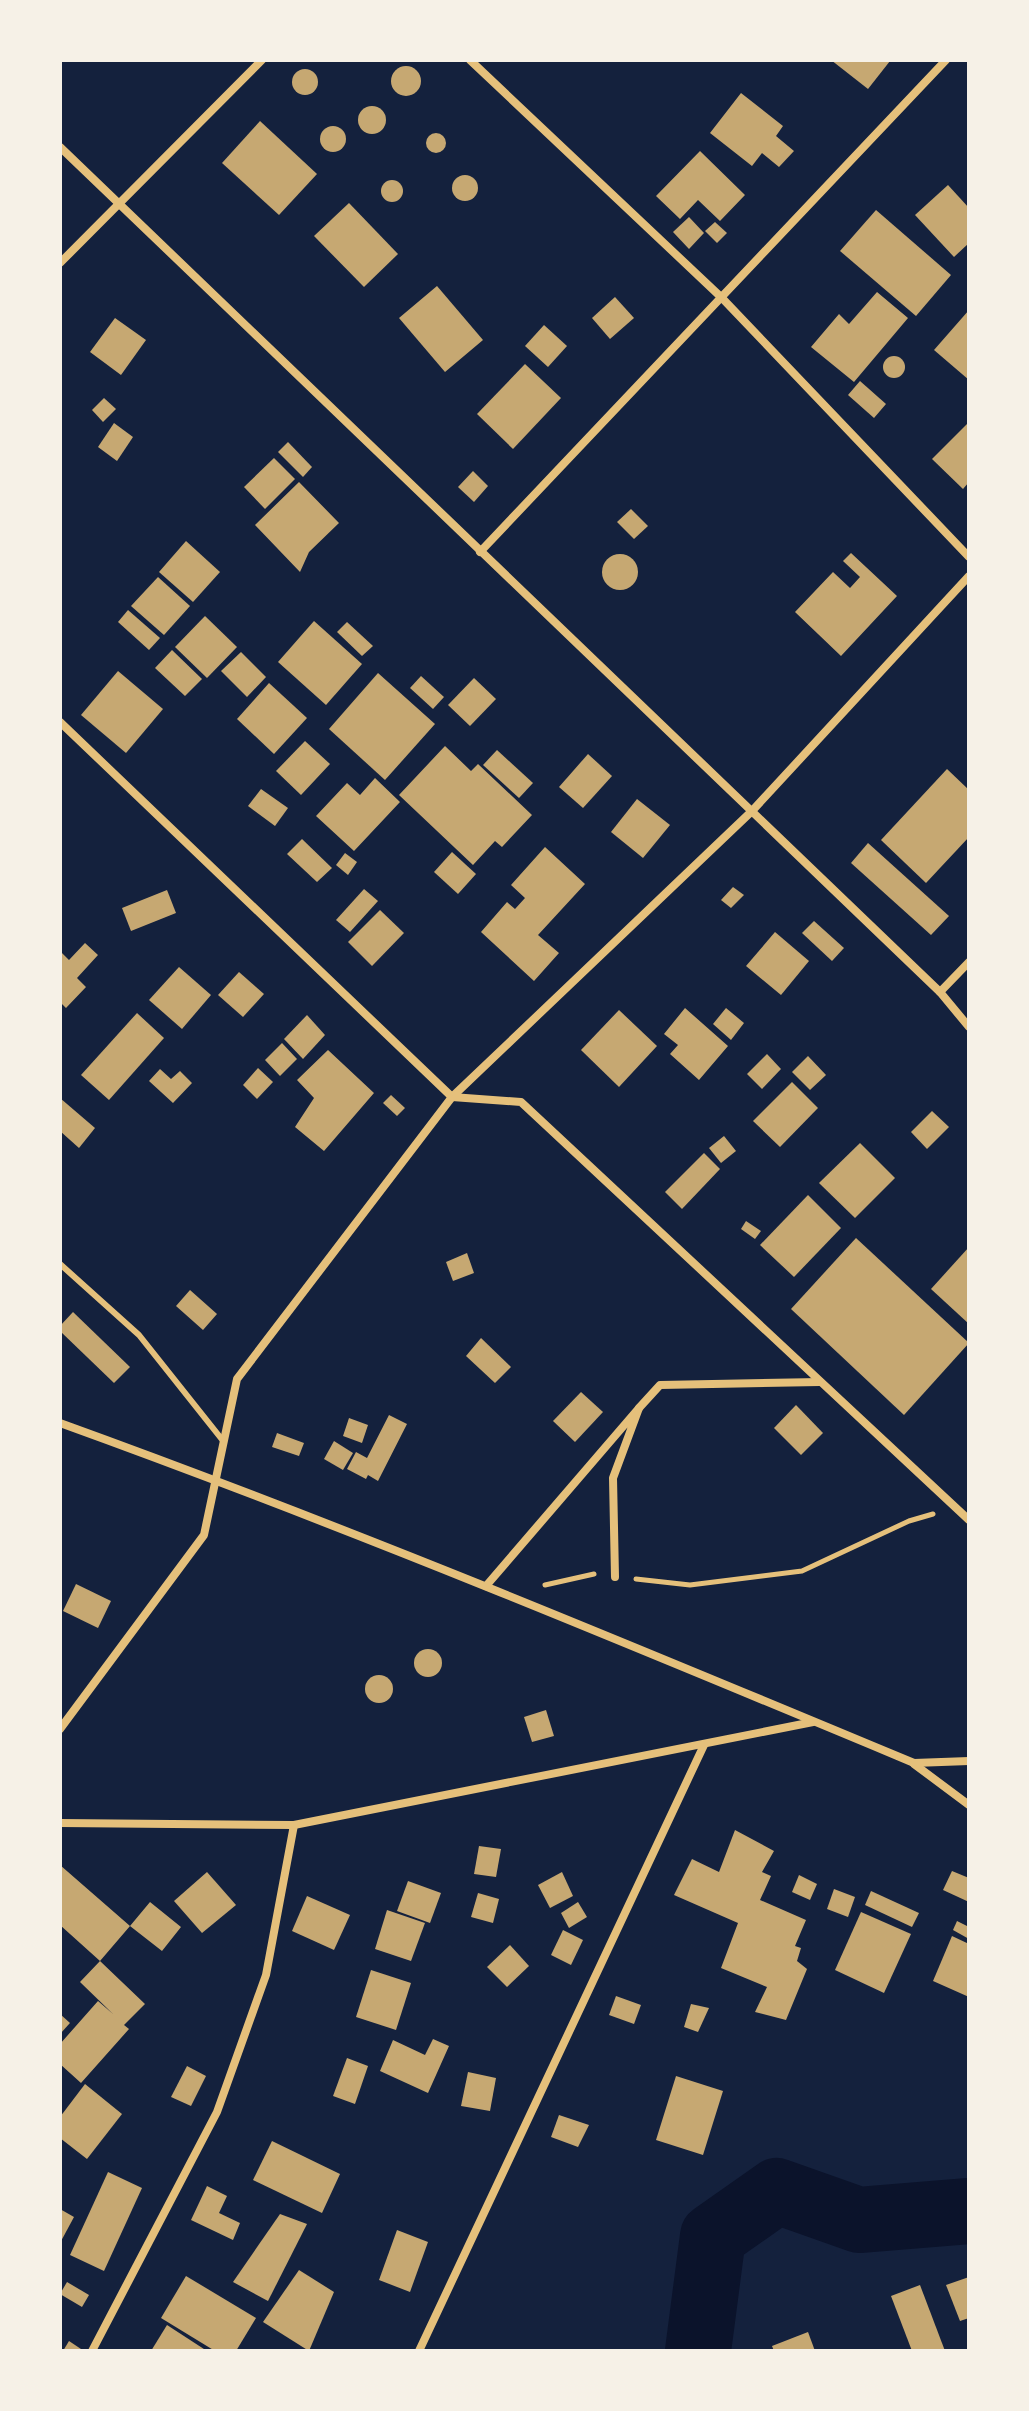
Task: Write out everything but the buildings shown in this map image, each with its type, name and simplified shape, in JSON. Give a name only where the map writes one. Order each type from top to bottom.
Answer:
[{"type":"street","points":[[60,263],[262,60]]},
{"type":"street","points":[[470,60],[722,298],[969,557]]},
{"type":"street","points":[[480,552],[946,60]]},
{"type":"street","points":[[60,147],[940,992],[969,1027]]},
{"type":"street","points":[[60,1729],[204,1535],[237,1379],[452,1097],[752,811],[969,576]]},
{"type":"street","points":[[60,722],[452,1097],[521,1102],[969,1520]]},
{"type":"street","points":[[940,992],[969,962]]},
{"type":"street","points":[[486,1586],[660,1385],[820,1382]]},
{"type":"street","points":[[615,1577],[613,1478],[639,1408]]},
{"type":"street","points":[[60,1423],[216,1479],[486,1586],[914,1763],[969,1805]]},
{"type":"street","points":[[60,1823],[294,1825],[815,1722]]},
{"type":"street","points":[[419,2351],[704,1745]]},
{"type":"street","points":[[914,1763],[969,1761]]},
{"type":"street","points":[[92,2351],[217,2112],[266,1975],[294,1825]]},
{"type":"lane","points":[[60,1264],[139,1335],[224,1442]]},
{"type":"path","points":[[505,1594],[595,1574],[690,1585],[802,1571],[909,1521],[956,1508]]},
{"type":"waterway","points":[[698,2351],[713,2236],[777,2191],[859,2220],[969,2211]]}]
